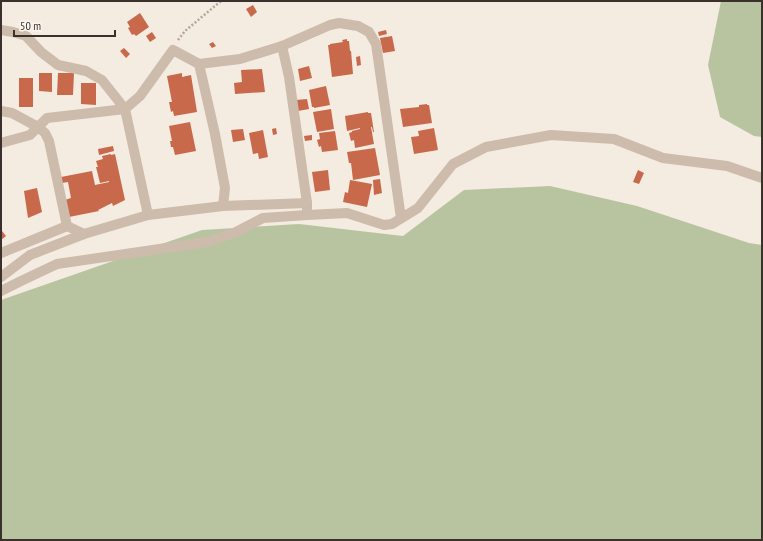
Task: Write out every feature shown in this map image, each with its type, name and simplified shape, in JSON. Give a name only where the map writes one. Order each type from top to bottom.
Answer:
[{"type":"street","points":[[1,143],[30,135],[47,118],[125,109],[140,96],[173,50],[199,64],[240,59],[282,46],[330,25],[339,23],[358,26],[369,32],[376,44],[401,218]]},
{"type":"street","points":[[1,30],[26,36],[41,52],[58,65],[86,71],[102,80],[125,109],[148,215]]},
{"type":"street","points":[[282,46],[289,77],[308,203],[307,215]]},
{"type":"street","points":[[199,64],[215,134],[225,188],[223,206]]},
{"type":"street","points":[[1,111],[12,113],[38,127],[44,133],[48,141],[67,226]]},
{"type":"street","points":[[1,291],[57,264],[207,242],[234,233],[263,218],[347,213],[384,225],[392,224],[418,208],[454,164],[486,146],[551,135],[614,139],[663,158],[727,166],[762,178]]},
{"type":"street","points":[[1,277],[30,255],[84,234],[148,215],[223,206],[308,203]]},
{"type":"street","points":[[1,253],[67,226],[84,234]]},
{"type":"path","points":[[173,50],[185,31],[221,1]]},
{"type":"green space","points":[[721,1],[762,1],[762,137],[754,136],[720,117],[708,65]]},
{"type":"green space","points":[[550,186],[637,206],[749,243],[762,245],[762,540],[1,540],[1,300],[202,230],[299,224],[403,236],[464,190]]},
{"type":"building","points":[[253,5],[257,12],[251,17],[246,9]]},
{"type":"building","points":[[140,13],[149,27],[136,36],[134,34],[132,35],[128,28],[130,27],[127,22]]},
{"type":"building","points":[[386,30],[387,34],[379,36],[378,32]]},
{"type":"building","points":[[152,32],[156,38],[150,42],[146,36]]},
{"type":"building","points":[[392,36],[395,51],[383,53],[380,38]]},
{"type":"building","points":[[347,39],[347,41],[349,41],[351,51],[353,74],[332,77],[328,45],[343,42],[342,40]]},
{"type":"building","points":[[213,42],[216,46],[212,48],[209,44]]},
{"type":"building","points":[[124,48],[130,54],[126,58],[120,51]]},
{"type":"building","points":[[360,56],[361,65],[357,66],[356,57]]},
{"type":"building","points":[[309,66],[312,78],[300,81],[298,69]]},
{"type":"building","points":[[262,69],[265,92],[235,94],[234,83],[242,82],[241,70]]},
{"type":"building","points":[[39,73],[52,73],[52,92],[39,91]]},
{"type":"building","points":[[58,73],[74,73],[73,95],[57,95]]},
{"type":"building","points":[[182,73],[182,77],[191,75],[197,112],[174,116],[173,111],[171,112],[169,102],[172,102],[167,76]]},
{"type":"building","points":[[19,78],[33,78],[33,107],[19,107]]},
{"type":"building","points":[[81,83],[96,83],[96,105],[81,104]]},
{"type":"building","points":[[326,86],[330,105],[314,108],[312,107],[309,90]]},
{"type":"building","points":[[307,99],[309,109],[298,111],[296,100]]},
{"type":"building","points":[[419,105],[429,105],[432,123],[403,127],[400,109],[419,107]]},
{"type":"building","points":[[331,109],[334,129],[317,132],[313,112]]},
{"type":"building","points":[[368,112],[371,113],[374,132],[371,127],[374,144],[355,148],[354,140],[351,141],[349,133],[360,128],[347,131],[345,116]]},
{"type":"building","points":[[190,122],[196,151],[175,155],[173,147],[171,147],[170,141],[172,141],[169,126]]},
{"type":"building","points":[[276,128],[277,134],[273,135],[272,129]]},
{"type":"building","points":[[434,128],[438,150],[414,154],[411,137],[419,136],[418,131]]},
{"type":"building","points":[[243,129],[245,140],[233,142],[231,130]]},
{"type":"building","points":[[263,130],[268,157],[259,159],[258,153],[253,154],[249,133]]},
{"type":"building","points":[[335,131],[338,150],[322,152],[321,146],[319,147],[317,140],[320,139],[319,133]]},
{"type":"building","points":[[312,135],[312,140],[305,141],[304,136]]},
{"type":"building","points":[[113,146],[114,151],[99,155],[98,149]]},
{"type":"building","points":[[375,148],[380,175],[353,180],[351,163],[349,163],[347,152]]},
{"type":"building","points":[[115,154],[125,200],[113,206],[112,203],[98,210],[99,211],[69,217],[65,200],[71,198],[68,182],[62,183],[61,177],[92,171],[95,185],[109,182],[100,183],[96,161],[103,159],[102,156]]},
{"type":"building","points":[[328,170],[330,190],[315,192],[312,172]]},
{"type":"building","points":[[638,170],[644,173],[639,184],[633,182]]},
{"type":"building","points":[[380,179],[382,193],[374,195],[373,180]]},
{"type":"building","points":[[350,180],[372,184],[367,207],[343,202],[345,192],[348,193]]},
{"type":"building","points":[[37,188],[42,212],[28,218],[24,191]]},
{"type":"building","points":[[2,231],[6,236],[1,240],[1,232]]}]
